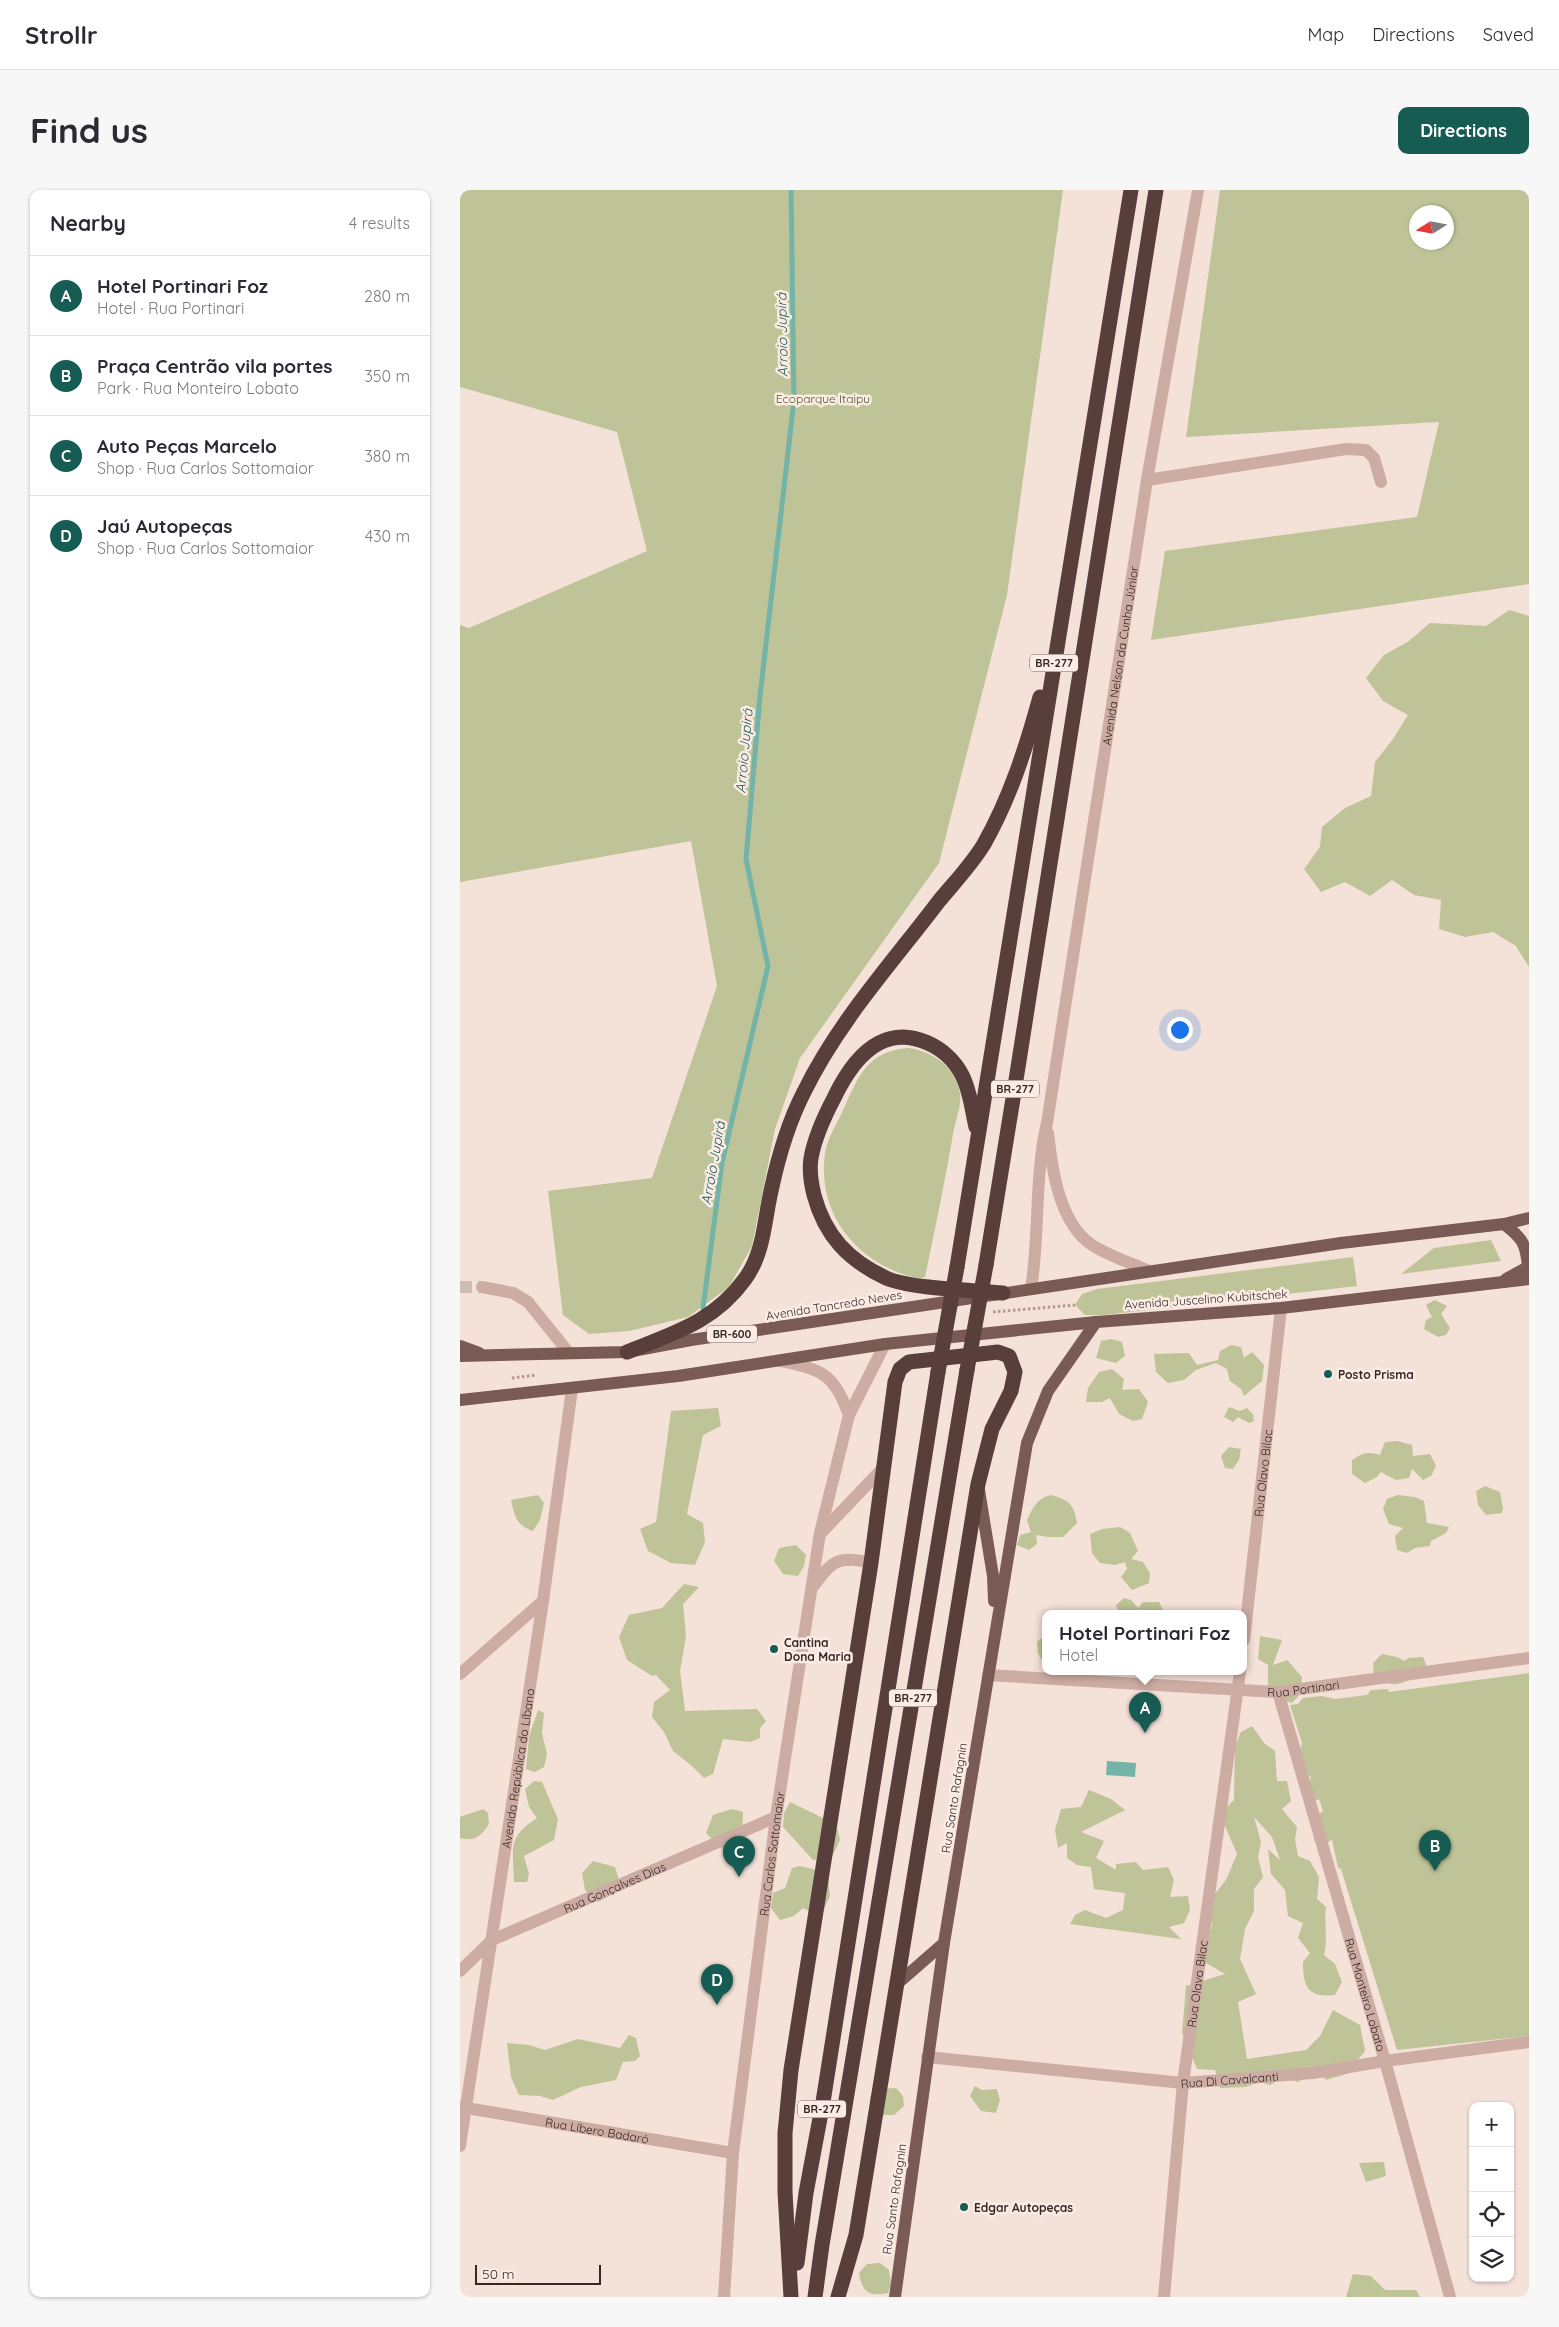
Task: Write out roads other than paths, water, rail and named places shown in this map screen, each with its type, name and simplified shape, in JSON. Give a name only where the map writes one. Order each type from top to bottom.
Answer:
[{"type":"highway","name":"BR-277","points":[[793,2297],[806,2193],[823,2102],[938,1372],[957,1267],[1131,190]]},
{"type":"highway","name":"BR-277","points":[[815,2297],[823,2236],[1043,914],[1095,568],[1156,190]]},
{"type":"highway","points":[[627,1352],[691,1327],[716,1311],[730,1300],[754,1264],[762,1244],[771,1192],[785,1140],[802,1094],[840,1029],[983,846],[1001,811],[1024,754],[1061,619]]},
{"type":"highway","points":[[978,1136],[962,1075],[945,1052],[927,1041],[900,1038],[880,1042],[865,1052],[844,1077],[821,1123],[811,1159],[810,1179],[818,1208],[828,1231],[841,1247],[864,1265],[888,1278],[912,1283],[1003,1293]]},
{"type":"highway","points":[[793,2297],[785,2192],[785,2143],[791,2070],[871,1563],[895,1382],[900,1369],[909,1362],[998,1352],[1008,1356],[1015,1372],[1011,1391],[992,1429],[978,1484],[856,2235],[838,2297]]},
{"type":"main road","points":[[1003,1293],[1341,1243],[1504,1224],[1529,1218]]},
{"type":"main road","points":[[1500,1283],[1528,1267],[1526,1249],[1520,1236],[1504,1224]]},
{"type":"main road","name":"Avenida Juscelino Kubitschek","points":[[885,1344],[1096,1322],[1281,1308],[1529,1279]]},
{"type":"main road","name":"Avenida Tancredo Neves","points":[[460,1356],[627,1352],[1003,1293]]},
{"type":"main road","name":"Rua Santo Rafagnin","points":[[895,2297],[944,1943],[1027,1443],[1048,1391],[1096,1322]]},
{"type":"main road","points":[[460,1400],[678,1376],[885,1344]]},
{"type":"main road","points":[[460,1346],[486,1355]]},
{"type":"main road","points":[[978,1484],[994,1576],[995,1629]]},
{"type":"main road","points":[[897,1984],[944,1943]]},
{"type":"street","name":"Avenida Nelson da Cunha Júnior","points":[[1031,1289],[1038,1224],[1038,1177],[1041,1148],[1047,1123],[1148,480],[1198,190]]},
{"type":"street","points":[[1148,480],[1346,449],[1366,450],[1374,458],[1380,482]]},
{"type":"street","name":"Avenida Nelson da Cunha Júnior","points":[[1047,1123],[1053,1172],[1064,1206],[1079,1232],[1092,1245],[1149,1271]]},
{"type":"street","points":[[482,1287],[513,1293],[528,1302],[569,1353]]},
{"type":"street","name":"Rua Olavo Bilac","points":[[1247,1613],[1281,1308]]},
{"type":"street","name":"Rua Carlos Sottomaior","points":[[724,2297],[733,2153],[776,1817],[820,1533],[849,1415],[885,1344]]},
{"type":"street","points":[[777,1360],[806,1366],[821,1372],[832,1380],[840,1392],[849,1415]]},
{"type":"street","name":"Avenida República do Líbano","points":[[460,2146],[463,2108],[492,1940],[543,1601],[572,1389]]},
{"type":"street","points":[[820,1533],[884,1468]]},
{"type":"street","points":[[811,1590],[827,1568],[838,1560],[854,1558],[871,1563]]},
{"type":"street","points":[[460,1674],[543,1601]]},
{"type":"street","name":"Rua Portinari","points":[[988,1675],[1278,1692],[1529,1658]]},
{"type":"street","name":"Rua Olavo Bilac","points":[[1164,2297],[1183,2083],[1240,1675]]},
{"type":"street","name":"Rua Monteiro Lobato","points":[[1278,1692],[1385,2061],[1450,2297]]},
{"type":"street","name":"Rua Gonçalves Dias","points":[[460,1971],[492,1940],[776,1817]]},
{"type":"street","name":"Rua Di Cavalcanti","points":[[927,2057],[1183,2083],[1313,2073],[1385,2061],[1529,2042]]},
{"type":"street","name":"Rua Líbero Badaró","points":[[463,2108],[733,2153]]},
{"type":"water","points":[[1107,1761],[1136,1763],[1135,1777],[1106,1775]]},
{"type":"waterway","name":"Arroio Jupirá","points":[[703,1308],[722,1163],[768,966],[746,859],[760,696],[794,400],[791,190]]},
{"type":"tunnel","points":[[460,1287],[482,1287]]},
{"type":"place","name":"Posto Prisma","points":[[1328,1374]]},
{"type":"place","name":"Cantina Dona Maria","points":[[774,1649]]},
{"type":"place","name":"Hotel Portinari Foz","points":[[1145,1733]]},
{"type":"place","name":"Praça Centrão vila portes","points":[[1435,1871]]},
{"type":"place","name":"Auto Peças Marcelo","points":[[739,1877]]},
{"type":"place","name":"Jaú Autopeças","points":[[717,2005]]},
{"type":"place","name":"Edgar Autopeças","points":[[964,2207]]},
{"type":"park label","name":"Ecoparque Itaipu","points":[[823,398]]}]
